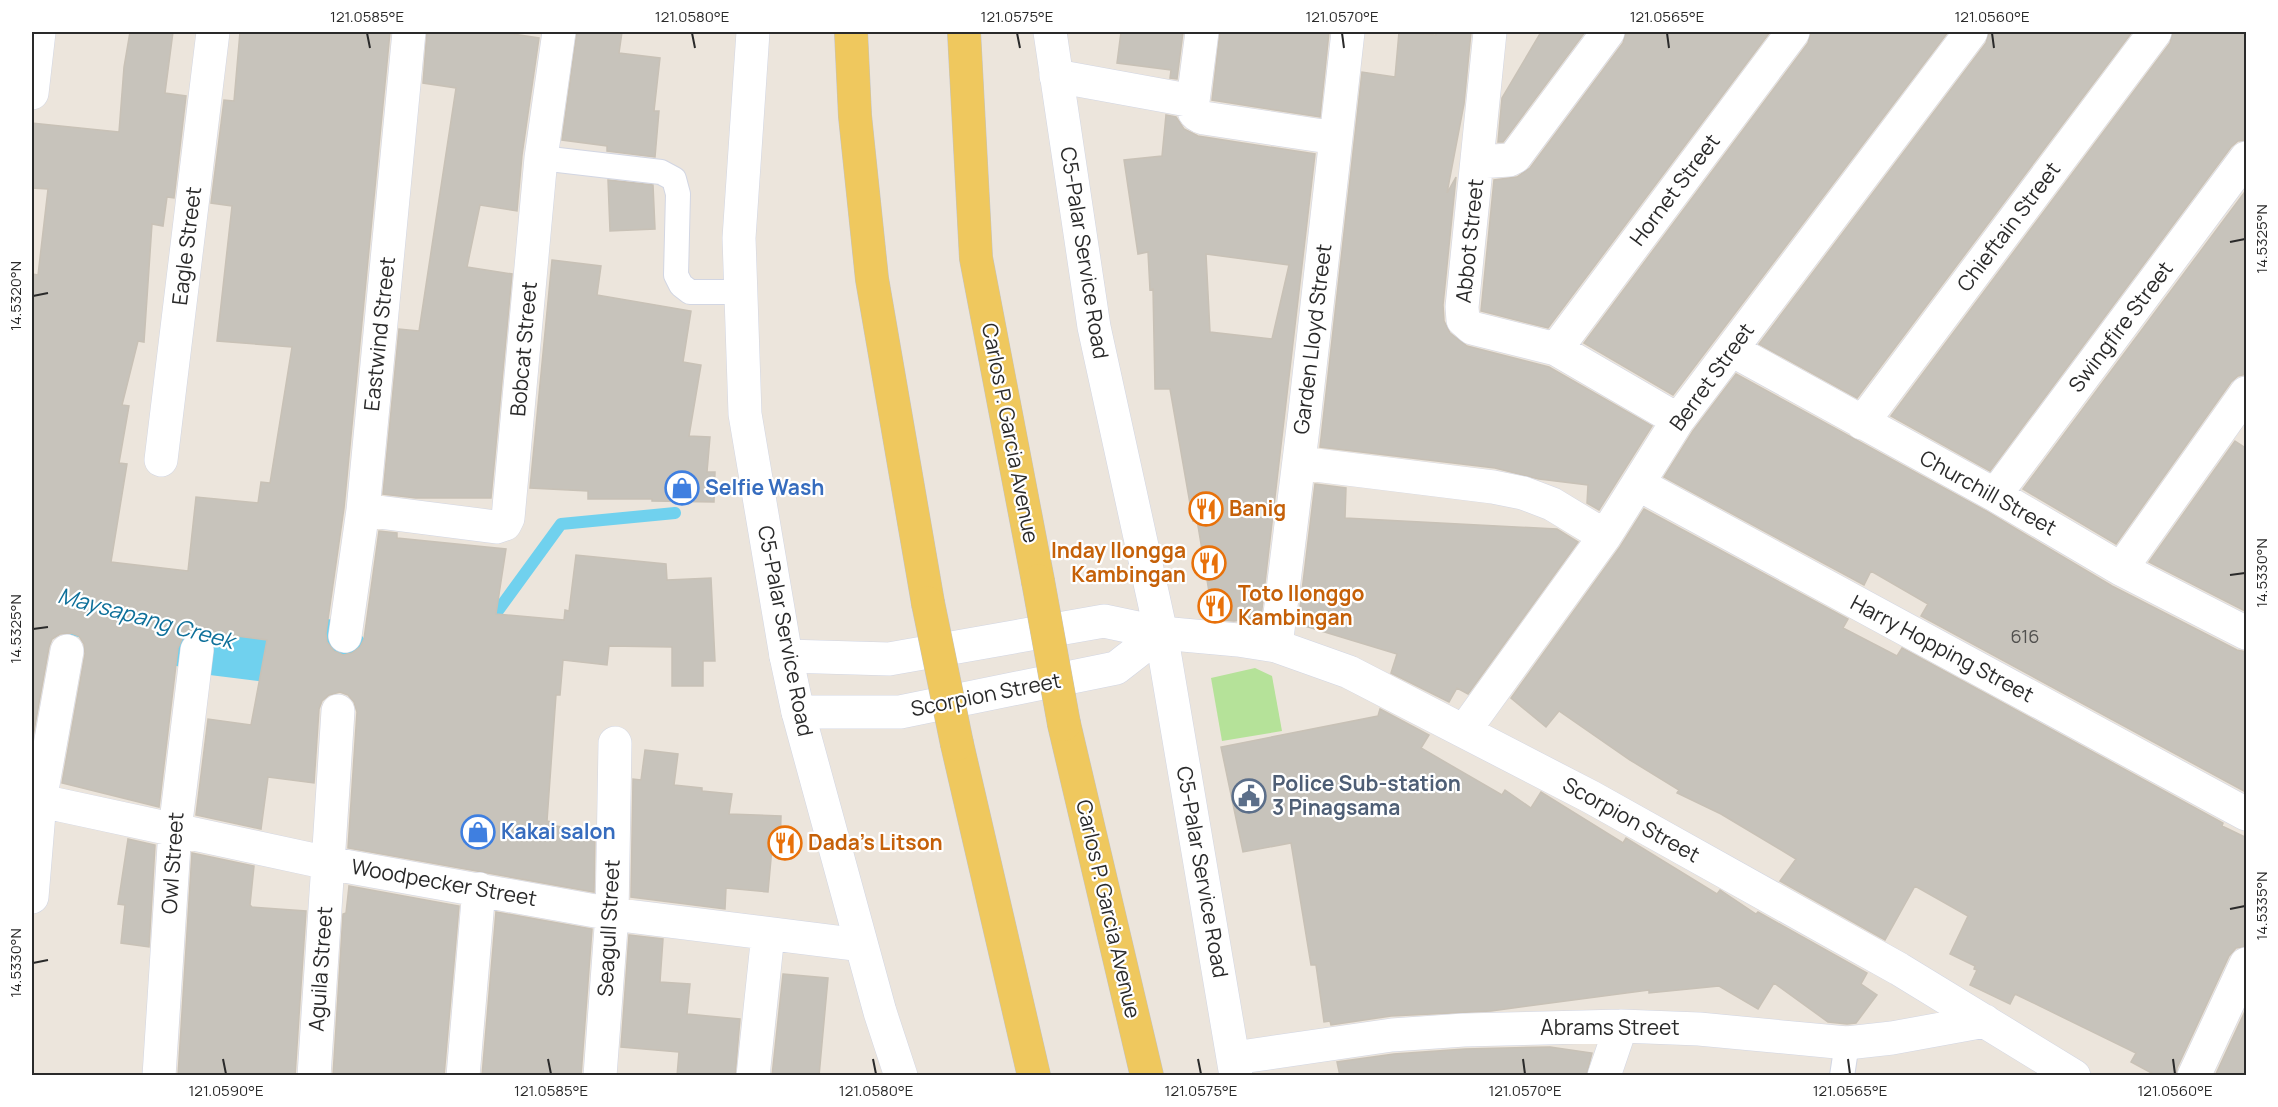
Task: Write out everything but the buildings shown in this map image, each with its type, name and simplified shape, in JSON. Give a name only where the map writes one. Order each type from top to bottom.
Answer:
[{"type":"main road","points":[[851,32],[855,116],[872,279],[928,603],[957,744],[1034,1076]]},
{"type":"main road","name":"Carlos P. Garcia Avenue","points":[[964,32],[976,258],[1064,724],[1147,1076]]},
{"type":"street","points":[[32,93],[39,32]]},
{"type":"street","name":"Eagle Street","points":[[161,460],[213,32]]},
{"type":"street","name":"Eastwind Street","points":[[345,636],[363,510],[409,32]]},
{"type":"street","name":"Bobcat Street","points":[[363,510],[496,527],[505,524],[508,518],[542,158],[559,32]]},
{"type":"street","name":"C5-Palar Service Road","points":[[753,32],[739,238],[745,414],[786,656],[798,712],[861,945],[901,1076]]},
{"type":"street","name":"C5-Palar Service Road","points":[[1050,32],[1094,327],[1161,633],[1235,1067]]},
{"type":"street","points":[[1202,32],[1193,100],[1195,115],[1336,138]]},
{"type":"street","name":"Garden Lloyd Street","points":[[1276,646],[1348,32]]},
{"type":"street","name":"Abbot Street","points":[[1491,32],[1462,307],[1463,320],[1472,328],[1556,349],[1678,420]]},
{"type":"street","points":[[1478,162],[1509,160],[1515,157],[1608,32]]},
{"type":"street","name":"Hornet Street","points":[[1556,349],[1793,32]]},
{"type":"street","name":"Berret Street","points":[[1464,731],[1605,536],[1678,420],[1971,32]]},
{"type":"street","name":"Chieftain Street","points":[[1862,423],[2155,32]]},
{"type":"street","points":[[1056,76],[1193,100]]},
{"type":"street","name":"Swingfire Street","points":[[1995,495],[2247,158]]},
{"type":"street","name":"Churchill Street","points":[[1732,350],[1995,495],[2121,569],[2247,633]]},
{"type":"street","points":[[2121,569],[2247,393]]},
{"type":"street","points":[[1299,464],[1493,487],[1523,493],[1552,504],[1605,536]]},
{"type":"street","name":"Harry Hopping Street","points":[[1638,484],[2247,814]]},
{"type":"street","name":"Scorpion Street","points":[[786,656],[889,659],[1104,621],[1161,633],[1276,646],[1349,672],[1622,814],[1899,969],[1984,1021],[2058,1071]]},
{"type":"street","name":"Scorpion Street","points":[[798,712],[903,711],[1116,668],[1161,633]]},
{"type":"street","name":"Owl Street","points":[[159,1076],[175,830],[197,650]]},
{"type":"street","points":[[32,897],[36,800],[67,651]]},
{"type":"street","points":[[328,863],[338,711]]},
{"type":"street","name":"Seagull Street","points":[[600,1076],[612,914],[615,743]]},
{"type":"street","name":"Woodpecker Street","points":[[36,800],[328,863],[612,914],[861,945]]},
{"type":"street","name":"Aguila Street","points":[[314,1076],[328,863]]},
{"type":"street","points":[[463,1076],[479,889]]},
{"type":"street","points":[[753,1076],[768,934]]},
{"type":"street","points":[[2194,1076],[2247,964]]},
{"type":"street","name":"Abrams Street","points":[[1235,1067],[1392,1035],[1521,1027],[1622,1026],[1699,1029],[1847,1043],[1892,1038],[1984,1021]]},
{"type":"street","points":[[1604,1076],[1622,1026]]},
{"type":"lane","points":[[542,158],[661,172],[674,180],[678,194],[676,275],[681,285],[690,292],[741,292]]},
{"type":"lane","points":[[1842,1076],[1847,1043]]},
{"type":"green space","points":[[1255,668],[1272,676],[1282,731],[1222,741],[1211,678]]},
{"type":"waterway","name":"Maysapang Creek","points":[[486,627],[561,524],[675,513]]},
{"type":"waterway","name":"Maysapang Creek","points":[[32,587],[212,640],[333,655]]},
{"type":"place","name":"Selfie Wash","points":[[682,488]]},
{"type":"place","name":"Banig","points":[[1206,509]]},
{"type":"place","name":"Inday Ilongga Kambingan","points":[[1209,563]]},
{"type":"place","name":"Toto Ilonggo Kambingan","points":[[1215,606]]},
{"type":"place","name":"Police Sub-station 3 Pinagsama","points":[[1249,796]]},
{"type":"place","name":"Kakai salon","points":[[478,832]]},
{"type":"place","name":"Dada's Litson","points":[[785,843]]}]
